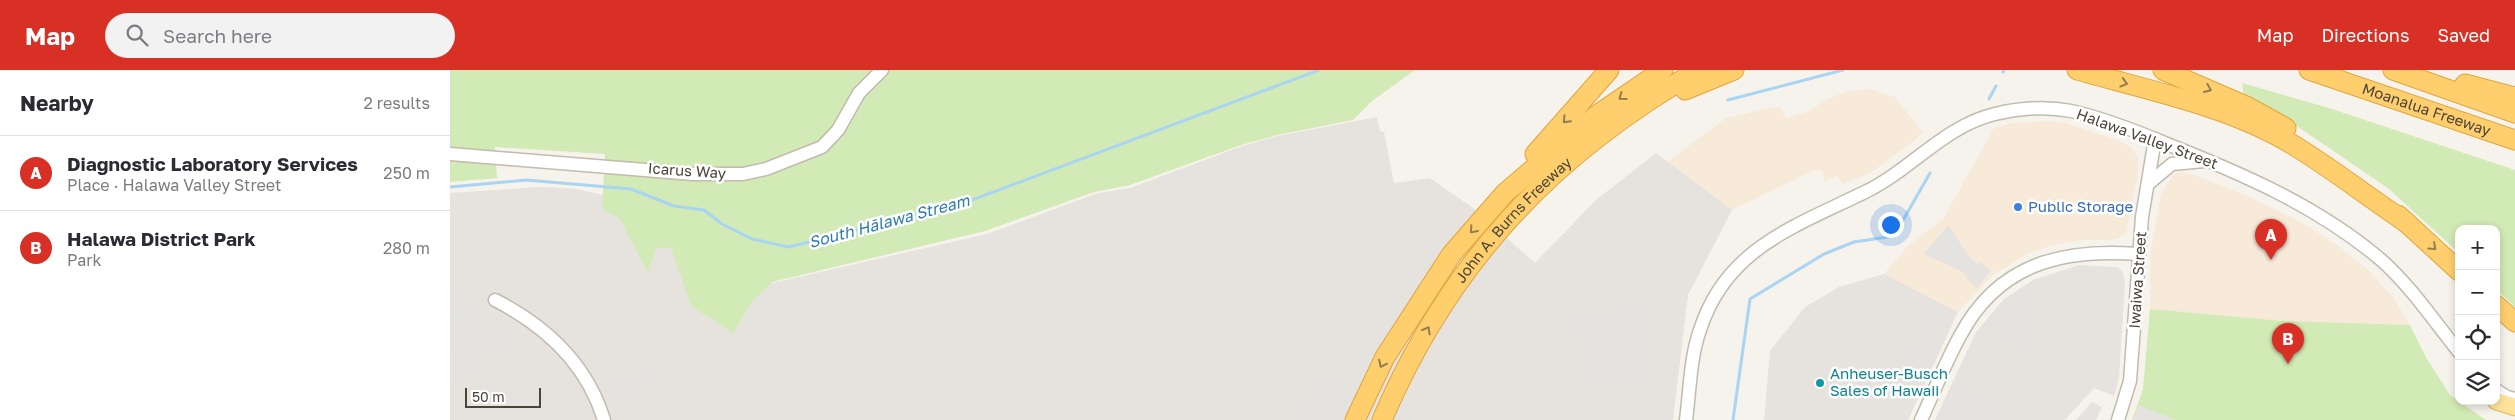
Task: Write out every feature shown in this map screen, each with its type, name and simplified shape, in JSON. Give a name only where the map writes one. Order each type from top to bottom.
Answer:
[{"type":"highway","points":[[1505,193],[1542,144],[1610,70]]},
{"type":"highway","name":"John A. Burns Freeway","points":[[1355,420],[1384,357],[1446,263],[1505,193],[1594,117],[1663,70]]},
{"type":"highway","name":"John A. Burns Freeway","points":[[1382,420],[1397,383],[1434,319],[1483,249],[1517,208],[1564,163],[1593,139],[1699,70]]},
{"type":"highway","points":[[1593,139],[1678,93],[1734,70]]},
{"type":"highway","points":[[2077,70],[2185,101],[2259,128],[2290,143],[2407,223]]},
{"type":"highway","points":[[2162,70],[2248,107],[2312,144],[2372,190],[2458,270]]},
{"type":"highway","name":"Moanalua Freeway","points":[[2310,70],[2515,140]]},
{"type":"highway","name":"Moanalua Freeway","points":[[2393,70],[2515,114]]},
{"type":"highway","points":[[2424,70],[2467,85],[2515,96]]},
{"type":"highway","points":[[2464,124],[2515,144]]},
{"type":"highway","points":[[2500,309],[2515,322]]},
{"type":"main road","points":[[2500,396],[2515,407]]},
{"type":"street","name":"Icarus Way","points":[[450,154],[693,174],[743,174],[766,169],[822,147],[838,130],[859,93],[882,70]]},
{"type":"street","name":"Halawa Valley Street","points":[[1686,420],[1693,362],[1700,330],[1716,294],[1737,266],[1778,234],[1887,180],[1949,135],[1992,115],[2035,108],[2070,111],[2155,139],[2212,161],[2310,209],[2355,239],[2383,262],[2407,288],[2455,347]]},
{"type":"street","name":"Iwaiwa Street","points":[[2118,420],[2130,381],[2138,254],[2155,139]]},
{"type":"street","points":[[2148,184],[2172,164],[2212,161]]},
{"type":"street","points":[[1921,420],[1960,336],[1978,309],[2009,280],[2033,266],[2071,254],[2097,252],[2138,254]]},
{"type":"street","points":[[495,300],[538,325],[575,362],[594,392],[604,420]]},
{"type":"street","points":[[2500,394],[2515,391]]},
{"type":"street","points":[[2500,395],[2515,399]]},
{"type":"shaded area","points":[[1868,89],[1895,97],[1923,132],[1914,141],[1870,173],[1843,184],[1837,176],[1825,181],[1822,170],[1812,171],[1732,210],[1667,162],[1726,118],[1780,106],[1786,118],[1809,111],[1829,98],[1849,91]]},
{"type":"shaded area","points":[[1377,117],[1380,131],[1384,132],[1394,183],[1430,178],[1473,208],[1535,263],[1596,200],[1656,153],[1732,210],[1688,295],[1673,420],[450,420],[450,193],[540,187],[576,189],[595,193],[616,199],[714,270],[772,283],[987,234],[1095,194],[1130,188],[1242,146],[1277,136]]},
{"type":"shaded area","points":[[2047,121],[2066,123],[2115,139],[2134,151],[2138,158],[2138,175],[2126,233],[2119,238],[2111,240],[2082,240],[2053,245],[2031,252],[1993,275],[1958,312],[1884,274],[1908,246],[1943,219],[1994,128],[2013,123]]},
{"type":"shaded area","points":[[2181,172],[2194,175],[2248,196],[2299,221],[2337,245],[2366,268],[2393,297],[2410,325],[2283,321],[2150,309],[2150,253],[2161,195],[2173,174]]},
{"type":"shaded area","points":[[1948,225],[1971,259],[1977,264],[1979,262],[1991,271],[1977,288],[1961,271],[1924,254]]},
{"type":"shaded area","points":[[2079,265],[2118,267],[2123,273],[2125,282],[2119,378],[2114,396],[2094,388],[2065,420],[1935,420],[1976,332],[2004,299],[2033,280]]},
{"type":"shaded area","points":[[1884,274],[1958,312],[1908,420],[1764,420],[1770,351],[1805,307],[1839,287]]},
{"type":"shaded area","points":[[2037,286],[2030,351],[1987,327],[2015,297],[2028,288]]},
{"type":"shaded area","points":[[456,298],[459,308],[474,304],[481,331],[497,327],[512,333],[516,344],[480,354],[485,371],[464,377],[450,326],[450,299]]},
{"type":"shaded area","points":[[1933,302],[1954,312],[1927,367],[1906,357]]},
{"type":"shaded area","points":[[1642,303],[1654,370],[1644,372],[1646,381],[1606,388],[1604,379],[1586,383],[1573,316]]},
{"type":"shaded area","points":[[647,366],[654,381],[635,389],[638,399],[620,404],[612,383]]},
{"type":"shaded area","points":[[1316,372],[1413,408],[1409,420],[1298,420]]},
{"type":"shaded area","points":[[1954,385],[1998,405],[1991,420],[1937,420]]},
{"type":"shaded area","points":[[2092,402],[2102,407],[2096,420],[2076,420]]},
{"type":"shaded area","points":[[2139,405],[2175,420],[2133,420]]},
{"type":"green space","points":[[450,70],[1415,70],[1372,101],[1353,120],[1277,135],[1241,145],[1130,185],[1094,192],[985,231],[772,282],[752,302],[733,333],[691,306],[671,248],[656,248],[648,273],[620,219],[602,209],[605,154],[495,147],[497,178],[450,182]]},
{"type":"green space","points":[[2242,83],[2329,108],[2515,170],[2515,307],[2500,293],[2500,225],[2455,225],[2455,249],[2389,189],[2291,122],[2244,99]]},
{"type":"green space","points":[[2150,309],[2283,321],[2410,325],[2427,359],[2450,395],[2455,398],[2455,405],[2464,405],[2486,420],[2132,420],[2143,389]]},
{"type":"waterway","name":"South Hālawa Stream","points":[[450,187],[526,180],[631,189],[674,206],[704,210],[722,224],[752,239],[789,247],[964,203],[1319,70]]},
{"type":"waterway","points":[[1728,100],[1843,70]]},
{"type":"waterway","points":[[1989,99],[1996,86]]},
{"type":"waterway","points":[[1733,420],[1750,299],[1824,254],[1854,242],[1894,236],[1930,173]]},
{"type":"place","name":"Public Storage","points":[[2018,207]]},
{"type":"place","name":"Diagnostic Laboratory Services","points":[[2271,260]]},
{"type":"place","name":"Halawa District Park","points":[[2288,364]]},
{"type":"place","name":"Anheuser-Busch Sales of Hawaii","points":[[1820,383]]}]
